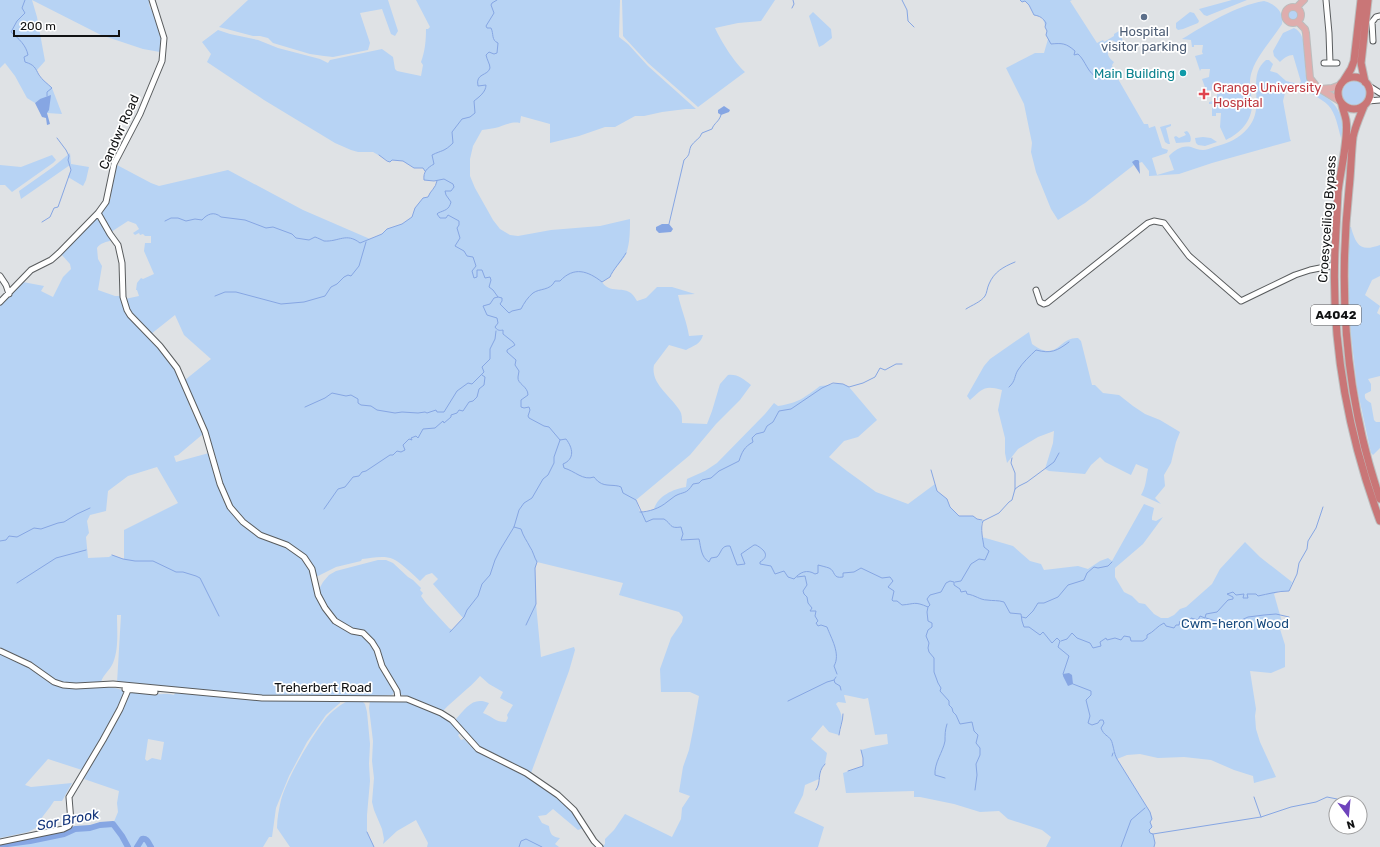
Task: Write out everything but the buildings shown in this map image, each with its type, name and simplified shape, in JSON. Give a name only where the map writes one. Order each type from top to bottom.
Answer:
[{"type":"highway","points":[[1361,0],[1354,61],[1351,69],[1342,82],[1337,95],[1340,102],[1346,108],[1355,110],[1366,103],[1370,94],[1361,63],[1368,0]]},
{"type":"highway","points":[[1342,82],[1349,78],[1355,77],[1367,84]]},
{"type":"highway","name":"Croesyceiliog Bypass","points":[[1340,102],[1346,127],[1338,193],[1335,265],[1338,344],[1347,407],[1363,471],[1380,521]]},
{"type":"highway","name":"Croesyceiliog Bypass","points":[[1366,103],[1353,137],[1347,211],[1345,302],[1347,340],[1357,418],[1366,456],[1380,499]]},
{"type":"main road","points":[[1298,22],[1288,22],[1285,14],[1290,7],[1297,7],[1304,0]]},
{"type":"main road","points":[[1297,7],[1302,14],[1298,22]]},
{"type":"main road","points":[[1298,22],[1305,29],[1307,36],[1310,78],[1313,83],[1340,102]]},
{"type":"main road","points":[[1321,89],[1332,88],[1342,82]]},
{"type":"street","name":"Candwr Road","points":[[0,302],[31,270],[51,260],[98,213],[106,202],[114,164],[140,114],[162,61],[164,38],[152,0]]},
{"type":"street","points":[[1326,0],[1330,63]]},
{"type":"street","points":[[1373,40],[1372,22],[1380,16]]},
{"type":"street","points":[[1324,63],[1337,63]]},
{"type":"street","points":[[1367,84],[1380,93]]},
{"type":"street","points":[[1366,103],[1380,100]]},
{"type":"street","points":[[98,213],[118,245],[122,263],[123,297],[127,310],[160,346],[177,368],[205,432],[220,484],[230,507],[243,522],[260,536],[287,545],[304,557],[312,569],[318,595],[325,608],[335,621],[352,631],[363,633],[372,642],[377,650],[382,666],[397,691],[398,698]]},
{"type":"street","points":[[1036,290],[1040,302],[1044,304],[1047,303],[1148,223],[1154,221],[1164,223],[1189,256],[1241,302],[1295,275],[1310,270],[1335,265]]},
{"type":"street","points":[[0,276],[6,284],[9,294]]},
{"type":"street","name":"Treherbert Road","points":[[0,651],[30,665],[54,682],[76,686],[113,684],[262,698],[407,699],[441,713],[452,720],[478,749],[526,773],[558,795],[574,810],[594,841],[600,847]]},
{"type":"street","points":[[113,684],[128,690],[152,692],[168,690]]},
{"type":"street","points":[[0,842],[63,829],[69,826],[68,797],[103,740],[120,709],[128,690]]},
{"type":"green space","points":[[0,0],[32,0],[37,17],[45,61],[37,70],[39,76],[52,88],[62,114],[47,113],[40,99],[35,103],[27,98],[15,76],[5,63],[0,68]]},
{"type":"green space","points":[[32,0],[149,0],[150,8],[155,14],[161,30],[162,39],[160,52],[143,49],[101,35]]},
{"type":"green space","points":[[248,0],[388,0],[398,31],[395,36],[391,34],[382,9],[360,13],[370,43],[368,50],[333,57],[310,54],[273,43],[268,38],[253,36],[219,27]]},
{"type":"green space","name":"Cwm-heron Wood","points":[[416,0],[620,0],[619,37],[628,44],[648,66],[696,109],[635,116],[615,127],[605,127],[579,136],[550,143],[550,124],[521,116],[520,123],[511,123],[482,130],[473,146],[470,159],[470,176],[475,188],[493,220],[500,229],[510,235],[518,236],[551,230],[600,226],[630,219],[629,241],[626,254],[610,277],[602,282],[610,288],[629,292],[637,301],[646,298],[657,287],[672,287],[695,294],[678,295],[689,336],[703,335],[702,338],[686,350],[669,345],[654,365],[655,378],[662,390],[680,411],[682,415],[682,423],[707,424],[720,384],[728,375],[738,376],[751,385],[740,400],[716,424],[690,455],[636,500],[640,512],[646,512],[654,509],[662,497],[671,491],[686,487],[687,479],[705,471],[717,463],[774,403],[778,406],[796,402],[820,386],[841,384],[849,387],[877,420],[858,437],[844,441],[829,457],[876,492],[908,504],[935,484],[937,491],[947,499],[950,507],[959,516],[973,516],[983,521],[981,524],[982,537],[1013,546],[1030,561],[1041,564],[1044,570],[1078,566],[1088,569],[1100,561],[1108,558],[1112,561],[1144,504],[1154,508],[1152,520],[1156,521],[1163,517],[1143,544],[1115,568],[1115,577],[1124,592],[1132,596],[1139,603],[1145,604],[1154,614],[1161,618],[1168,618],[1180,609],[1186,607],[1212,584],[1220,569],[1245,542],[1260,557],[1292,582],[1289,591],[1279,591],[1274,594],[1282,622],[1280,629],[1285,645],[1285,667],[1271,673],[1250,671],[1256,709],[1256,729],[1260,742],[1276,777],[1254,783],[1253,776],[1211,760],[1184,757],[1158,758],[1140,754],[1127,755],[1117,759],[1150,812],[1152,819],[1150,822],[1152,827],[1149,830],[1150,833],[1153,834],[1155,843],[1154,847],[1046,847],[1051,837],[1042,830],[1008,819],[999,811],[980,812],[954,804],[914,797],[914,791],[846,793],[843,773],[863,766],[861,750],[888,744],[887,734],[875,735],[868,698],[864,699],[844,695],[846,703],[838,702],[836,704],[842,717],[839,735],[829,732],[823,725],[811,739],[827,753],[825,764],[820,771],[819,779],[805,785],[803,795],[794,813],[824,827],[818,847],[602,847],[605,844],[605,839],[614,830],[625,814],[672,837],[681,819],[682,808],[690,796],[679,792],[683,767],[689,750],[699,696],[690,692],[661,692],[660,669],[671,638],[682,622],[683,617],[679,612],[619,595],[623,583],[537,562],[535,569],[536,604],[541,657],[574,647],[575,650],[569,671],[531,773],[482,750],[455,721],[470,704],[483,701],[489,703],[483,713],[502,722],[506,722],[508,718],[507,715],[513,705],[500,698],[503,692],[489,684],[480,676],[443,711],[400,694],[383,666],[378,647],[356,630],[334,618],[326,608],[318,591],[323,582],[329,575],[336,571],[378,560],[386,560],[393,563],[421,588],[420,590],[423,593],[421,596],[449,628],[452,630],[463,618],[433,584],[438,579],[432,573],[426,575],[420,581],[396,561],[382,557],[362,559],[361,561],[336,567],[316,577],[304,556],[261,535],[246,523],[228,501],[206,431],[185,380],[211,359],[184,335],[175,315],[151,334],[130,312],[125,299],[139,296],[136,290],[137,283],[141,278],[143,279],[154,274],[144,251],[145,243],[151,243],[151,236],[145,236],[143,234],[140,235],[139,233],[135,235],[133,233],[139,229],[136,224],[128,221],[111,232],[103,219],[102,213],[111,198],[113,175],[117,165],[159,186],[228,170],[303,210],[370,239],[382,234],[387,229],[402,224],[412,217],[415,208],[423,198],[428,197],[437,181],[424,180],[425,171],[423,168],[414,168],[403,161],[392,160],[390,162],[373,152],[358,152],[335,143],[264,100],[207,62],[211,54],[202,42],[218,30],[258,40],[278,48],[320,59],[328,63],[330,60],[382,49],[393,57],[395,69],[397,71],[421,76],[423,65],[421,62],[425,46],[426,29],[430,27]]},
{"type":"green space","points":[[622,0],[775,0],[761,21],[738,23],[715,28],[728,51],[745,72],[698,107],[648,63],[623,36]]},
{"type":"green space","points":[[1020,0],[1072,0],[1070,1],[1097,43],[1103,40],[1104,42],[1114,36],[1114,34],[1119,31],[1120,32],[1124,45],[1123,46],[1112,40],[1108,49],[1108,54],[1114,62],[1112,65],[1114,72],[1144,124],[1148,124],[1149,128],[1155,126],[1162,148],[1168,150],[1167,153],[1152,158],[1157,175],[1174,170],[1169,156],[1179,148],[1191,147],[1201,150],[1207,149],[1233,140],[1245,132],[1253,119],[1256,110],[1257,75],[1260,67],[1266,60],[1269,60],[1273,64],[1270,71],[1277,73],[1286,81],[1298,84],[1301,82],[1293,55],[1286,57],[1280,62],[1274,56],[1273,51],[1283,33],[1294,28],[1299,32],[1304,44],[1306,73],[1309,83],[1331,101],[1338,110],[1342,121],[1341,138],[1335,116],[1328,105],[1308,91],[1303,85],[1287,85],[1283,101],[1291,141],[1212,163],[1179,174],[1149,176],[1149,171],[1142,162],[1139,163],[1139,161],[1085,203],[1058,220],[1051,209],[1036,172],[1031,152],[1032,143],[1024,104],[1006,68],[1035,53],[1044,53],[1048,39],[1044,20],[1041,17],[1034,15],[1029,5],[1025,1],[1022,2]]},
{"type":"green space","points":[[1232,0],[1247,0],[1207,16],[1204,15],[1199,9]]},
{"type":"green space","points":[[1264,1],[1272,4],[1278,9],[1282,15],[1282,24],[1261,53],[1252,71],[1250,83],[1252,109],[1248,120],[1237,134],[1226,140],[1220,127],[1221,113],[1216,113],[1216,116],[1212,116],[1212,104],[1209,104],[1209,102],[1217,100],[1217,92],[1206,90],[1202,79],[1209,77],[1210,69],[1201,69],[1200,71],[1195,56],[1203,54],[1203,45],[1194,45],[1194,47],[1192,47],[1191,40],[1182,39],[1232,11],[1253,3]]},
{"type":"green space","points":[[1291,9],[1295,9],[1299,15],[1295,21],[1291,21],[1287,17],[1287,13]]},
{"type":"green space","points":[[813,12],[831,29],[832,38],[819,47],[809,16]]},
{"type":"green space","points":[[1190,12],[1194,13],[1199,21],[1198,23],[1178,30],[1176,28],[1176,23]]},
{"type":"green space","points":[[1355,81],[1364,85],[1368,94],[1364,103],[1355,107],[1346,103],[1342,94],[1346,85]]},
{"type":"green space","points":[[1171,124],[1171,126],[1166,128],[1170,144],[1168,144],[1165,142],[1160,127]]},
{"type":"green space","points":[[1187,131],[1191,139],[1190,142],[1176,143],[1174,137],[1176,136],[1179,138],[1186,135],[1184,132]]},
{"type":"green space","points":[[1195,138],[1211,138],[1217,142],[1205,146],[1198,145]]},
{"type":"green space","points":[[70,153],[71,164],[89,167],[83,186],[68,177],[71,170],[70,165],[21,199],[19,191]]},
{"type":"green space","points":[[52,155],[56,160],[53,163],[12,192],[5,185],[0,185],[0,165],[21,167]]},
{"type":"green space","points":[[97,218],[100,220],[113,240],[98,246],[97,248],[98,259],[102,266],[98,290],[115,296],[121,296],[124,307],[176,369],[189,399],[189,405],[203,434],[178,455],[174,456],[176,462],[209,453],[217,484],[224,502],[235,516],[260,538],[282,544],[299,555],[307,563],[326,613],[366,638],[374,647],[395,692],[392,695],[349,697],[266,696],[117,683],[121,615],[117,615],[115,658],[112,666],[101,682],[78,684],[56,680],[15,655],[0,648],[0,305],[23,282],[44,286],[41,291],[53,297],[63,277],[71,269],[70,264],[61,254],[94,219]],"holes":[[[157,467],[178,503],[124,530],[124,559],[112,555],[109,557],[88,558],[86,537],[89,533],[87,521],[90,515],[106,511],[108,491],[128,476]]]},
{"type":"green space","points":[[1350,227],[1357,243],[1360,246],[1368,248],[1380,245],[1380,276],[1372,280],[1365,295],[1380,306],[1377,313],[1380,315],[1380,376],[1368,379],[1371,384],[1371,391],[1365,394],[1366,400],[1371,403],[1374,420],[1376,422],[1380,422],[1380,448],[1373,455],[1371,453],[1357,388],[1348,307],[1350,307],[1347,255],[1350,242]]},
{"type":"green space","points":[[1029,332],[1032,344],[1047,351],[1057,348],[1066,341],[1078,338],[1081,341],[1092,385],[1095,385],[1103,393],[1119,395],[1145,414],[1160,420],[1180,432],[1171,463],[1164,475],[1165,486],[1155,498],[1161,504],[1141,495],[1145,486],[1148,469],[1136,464],[1131,475],[1105,462],[1100,457],[1091,465],[1085,474],[1049,471],[1045,469],[1053,443],[1054,431],[1038,437],[1018,449],[1007,463],[1005,438],[998,410],[1002,390],[992,388],[984,389],[970,400],[967,396],[984,366],[990,359]]},
{"type":"green space","points":[[0,653],[29,667],[53,684],[72,688],[114,688],[122,690],[124,693],[117,712],[106,733],[94,754],[82,770],[48,759],[25,785],[31,787],[72,783],[62,801],[54,801],[36,828],[28,832],[0,838]]},
{"type":"green space","points":[[131,692],[142,692],[174,695],[175,693],[260,700],[340,701],[340,703],[326,715],[307,742],[289,776],[276,808],[272,837],[269,837],[263,847],[0,847],[0,845],[64,834],[75,829],[113,824],[118,812],[117,803],[119,791],[84,779],[128,694]],"holes":[[[148,739],[164,742],[161,760],[152,758],[147,761],[145,759]]]},
{"type":"green space","points":[[348,701],[362,701],[365,704],[367,712],[370,744],[370,781],[367,832],[374,847],[290,847],[277,828],[279,810],[284,790],[300,758],[326,718],[339,706]]},
{"type":"green space","points":[[370,701],[405,701],[442,716],[461,733],[458,735],[461,740],[464,739],[474,749],[484,755],[526,775],[568,805],[583,828],[578,830],[553,809],[546,815],[538,816],[542,823],[549,826],[552,835],[560,838],[555,844],[559,847],[427,847],[428,843],[416,820],[397,831],[383,844],[384,839],[382,829],[372,802],[374,778],[372,761],[373,741],[369,708]]},
{"type":"water","points":[[51,95],[49,110],[47,113],[50,124],[47,125],[46,118],[42,117],[35,103],[40,99]]},
{"type":"water","points":[[724,106],[730,110],[729,112],[721,115],[718,113],[718,110]]},
{"type":"water","points":[[1135,160],[1139,161],[1140,174],[1132,162]]},
{"type":"water","points":[[662,224],[669,224],[673,229],[671,232],[659,233],[656,230],[656,227]]},
{"type":"water","points":[[1069,673],[1072,675],[1073,684],[1068,686],[1063,674]]},
{"type":"waterway","points":[[25,0],[22,8],[25,13],[17,21],[11,32],[26,48],[28,55],[24,57],[25,62],[31,64],[40,77],[52,88],[47,92],[47,96]]},
{"type":"waterway","points":[[497,0],[491,5],[494,13],[486,26],[487,28],[491,28],[494,39],[498,43],[497,53],[494,54],[489,52],[486,55],[490,68],[489,71],[478,79],[478,86],[486,85],[485,90],[474,101],[475,113],[470,117],[462,119],[452,132],[453,143],[445,149],[432,155],[434,164],[426,170],[424,180],[434,181],[444,179],[453,184],[454,187],[451,191],[445,191],[451,202],[449,207],[437,214],[440,218],[446,218],[448,215],[459,221],[457,228],[460,238],[455,246],[464,251],[467,256],[473,257],[476,266],[472,271],[474,278],[477,277],[477,270],[482,270],[485,278],[490,277],[491,280],[489,287],[498,297],[494,298],[490,304],[483,306],[487,315],[497,318],[498,323],[495,327],[497,330],[503,330],[503,334],[515,345],[507,350],[507,352],[516,360],[515,365],[519,371],[519,382],[528,392],[528,395],[521,400],[521,407],[529,407],[529,418],[549,427],[560,440],[566,439],[572,453],[570,459],[563,464],[564,468],[586,478],[594,477],[601,484],[621,487],[623,493],[636,500],[646,522],[653,519],[664,519],[672,527],[681,527],[683,534],[681,540],[699,539],[703,555],[709,562],[711,558],[717,557],[723,548],[730,546],[737,565],[745,564],[741,554],[756,545],[762,549],[766,555],[760,564],[771,566],[775,574],[784,571],[788,577],[794,579],[804,572],[812,572],[815,574],[818,573],[818,565],[831,569],[837,577],[843,577],[843,573],[854,572],[861,568],[882,578],[890,577],[893,581],[888,587],[894,591],[892,600],[897,601],[902,605],[917,603],[928,607],[930,605],[927,599],[930,595],[941,592],[946,583],[950,581],[954,582],[954,585],[960,589],[961,592],[966,591],[967,594],[984,600],[1004,602],[1010,613],[1021,614],[1024,627],[1029,627],[1040,635],[1043,632],[1052,643],[1057,638],[1060,641],[1058,647],[1069,656],[1063,674]]},
{"type":"waterway","points":[[792,8],[794,4],[793,0]]},
{"type":"waterway","points":[[902,0],[907,10],[908,21],[914,27]]},
{"type":"waterway","points":[[1020,0],[1022,2],[1025,1],[1029,5],[1034,15],[1045,21],[1047,31],[1046,35],[1051,44],[1064,44],[1072,48],[1075,51],[1074,55],[1078,54],[1091,73],[1098,78]]},
{"type":"waterway","points":[[669,224],[684,160],[688,155],[692,144],[700,137],[702,133],[712,129],[721,115]]},
{"type":"waterway","points":[[42,222],[50,217],[54,208],[58,207],[71,170],[68,160],[69,156],[57,138]]},
{"type":"waterway","points":[[379,155],[387,161],[403,161],[414,168],[423,168],[425,171]]},
{"type":"waterway","points":[[165,221],[171,218],[178,218],[186,221],[195,219],[202,220],[208,215],[216,214],[221,217],[245,220],[266,228],[273,227],[292,234],[296,238],[309,240],[315,237],[324,241],[351,238],[360,243],[382,234],[387,229],[402,224],[412,217],[415,208],[423,198],[428,197],[437,181]]},
{"type":"waterway","points":[[215,296],[225,292],[236,292],[281,304],[304,302],[325,296],[331,287],[337,284],[344,277],[348,275],[351,276],[359,266],[366,242]]},
{"type":"waterway","points":[[498,297],[502,298],[500,304],[509,313],[521,309],[526,300],[533,293],[548,288],[555,281],[560,281],[570,273],[586,273],[602,282],[610,277],[626,253]]},
{"type":"waterway","points":[[966,309],[979,302],[986,295],[988,286],[996,273],[1015,262]]},
{"type":"waterway","points":[[305,407],[325,398],[332,393],[346,396],[351,395],[358,399],[358,403],[361,405],[371,406],[377,410],[395,413],[427,413],[436,410],[437,412],[444,412],[457,391],[468,383],[472,384],[484,372],[482,367],[490,359],[490,349],[495,339],[496,331]]},
{"type":"waterway","points":[[1009,387],[1013,383],[1020,367],[1036,350],[1050,352],[1061,348],[1069,342]]},
{"type":"waterway","points":[[640,512],[661,506],[675,496],[687,491],[693,484],[711,478],[719,471],[739,461],[744,450],[753,442],[752,438],[756,434],[764,432],[767,426],[773,422],[779,411],[791,409],[822,388],[833,383],[843,384],[849,387],[863,383],[875,377],[880,368],[885,370],[896,364],[902,364]]},
{"type":"waterway","points":[[324,509],[338,489],[345,487],[353,477],[359,476],[362,472],[366,471],[390,455],[393,455],[397,451],[401,452],[405,450],[403,445],[409,439],[412,440],[411,438],[416,436],[418,438],[423,429],[435,428],[443,421],[444,423],[451,417],[451,415],[457,413],[459,410],[463,411],[469,402],[473,401],[477,397],[479,389],[484,385],[485,377],[482,375]]},
{"type":"waterway","points":[[450,632],[464,617],[467,610],[478,596],[482,584],[490,575],[495,560],[514,527],[519,510],[524,503],[532,498],[543,479],[548,475],[554,463],[554,457],[560,440]]},
{"type":"waterway","points":[[955,582],[961,581],[971,564],[979,559],[985,560],[989,551],[984,547],[982,530],[983,521],[999,513],[1012,500],[1015,489],[1054,462],[1059,453]]},
{"type":"waterway","points":[[1012,458],[1011,463],[1015,473],[1015,489]]},
{"type":"waterway","points":[[931,470],[937,491],[947,499],[950,507],[959,516],[973,516],[982,520]]},
{"type":"waterway","points":[[1061,641],[1067,639],[1072,633],[1077,638],[1090,643],[1093,648],[1101,646],[1100,642],[1106,638],[1107,640],[1115,638],[1121,640],[1124,636],[1130,637],[1131,641],[1143,641],[1147,638],[1147,635],[1164,623],[1166,626],[1174,628],[1176,625],[1179,625],[1180,621],[1190,626],[1191,618],[1198,620],[1200,616],[1205,618],[1206,614],[1217,612],[1228,600],[1233,599],[1233,597],[1227,594],[1233,592],[1236,595],[1244,594],[1243,598],[1248,598],[1247,594],[1256,594],[1258,596],[1289,591],[1297,574],[1299,563],[1307,549],[1308,541],[1316,528],[1323,507]]},
{"type":"waterway","points":[[0,541],[6,540],[9,536],[17,537],[34,528],[41,529],[64,522],[90,508]]},
{"type":"waterway","points":[[514,527],[521,529],[537,562],[535,568],[536,604],[526,625]]},
{"type":"waterway","points":[[17,583],[56,558],[86,550]]},
{"type":"waterway","points":[[112,555],[135,561],[153,561],[176,572],[183,572],[200,578],[219,616]]},
{"type":"waterway","points":[[1022,617],[1026,618],[1038,603],[1044,603],[1058,597],[1068,585],[1084,580],[1087,573],[1094,567],[1098,568],[1108,566],[1112,562]]},
{"type":"waterway","points":[[797,577],[805,576],[807,585],[803,591],[812,608],[810,611],[816,611],[815,616],[818,621],[816,623],[818,626],[821,625],[827,627],[833,641],[836,651],[836,661],[834,666],[837,674]]},
{"type":"waterway","points":[[928,607],[928,621],[932,623],[932,627],[928,630],[926,636],[929,643],[929,652],[934,658],[934,672],[941,688],[940,691],[949,701],[949,705],[960,724],[972,722],[974,731],[978,735],[976,743],[980,748],[980,755],[976,764],[977,775],[975,790]]},
{"type":"waterway","points":[[1206,618],[1219,622],[1237,622],[1248,617],[1264,615],[1276,614],[1289,617]]},
{"type":"waterway","points":[[836,677],[834,680],[835,683],[840,686],[841,690]]},
{"type":"waterway","points":[[788,701],[834,680]]},
{"type":"waterway","points":[[1073,684],[1091,691],[1091,695],[1086,700],[1090,716],[1088,723],[1092,725],[1098,723],[1100,720],[1103,720],[1104,723],[1101,728],[1102,731],[1111,740],[1117,759],[1150,812],[1152,819],[1150,822],[1152,827],[1149,830],[1150,833],[1153,834],[1155,843],[1154,847]]},
{"type":"waterway","points":[[839,735],[843,714]]},
{"type":"waterway","points":[[945,778],[935,775],[935,771],[944,745],[947,724]]},
{"type":"waterway","points":[[848,771],[863,766],[861,750]]},
{"type":"waterway","points":[[816,790],[819,784],[822,767],[825,764]]},
{"type":"waterway","points":[[1254,797],[1261,817]]},
{"type":"waterway","points":[[1153,834],[1261,817],[1291,807],[1316,802],[1328,797]]},
{"type":"waterway","points":[[1121,847],[1131,820],[1145,808]]},
{"type":"waterway","name":"Sor Brook","points":[[0,845],[64,834],[75,829],[113,824],[128,847]]},
{"type":"waterway","points":[[367,832],[374,847]]},
{"type":"waterway","name":"Sor Brook","points":[[137,847],[142,839],[147,840],[151,847]]},
{"type":"waterway","points":[[519,847],[521,841],[526,839],[542,847]]},
{"type":"place","name":"Hospital visitor parking","points":[[1144,17]]},
{"type":"place","name":"Main Building","points":[[1183,73]]},
{"type":"place","name":"Grange University Hospital","points":[[1204,94]]}]
